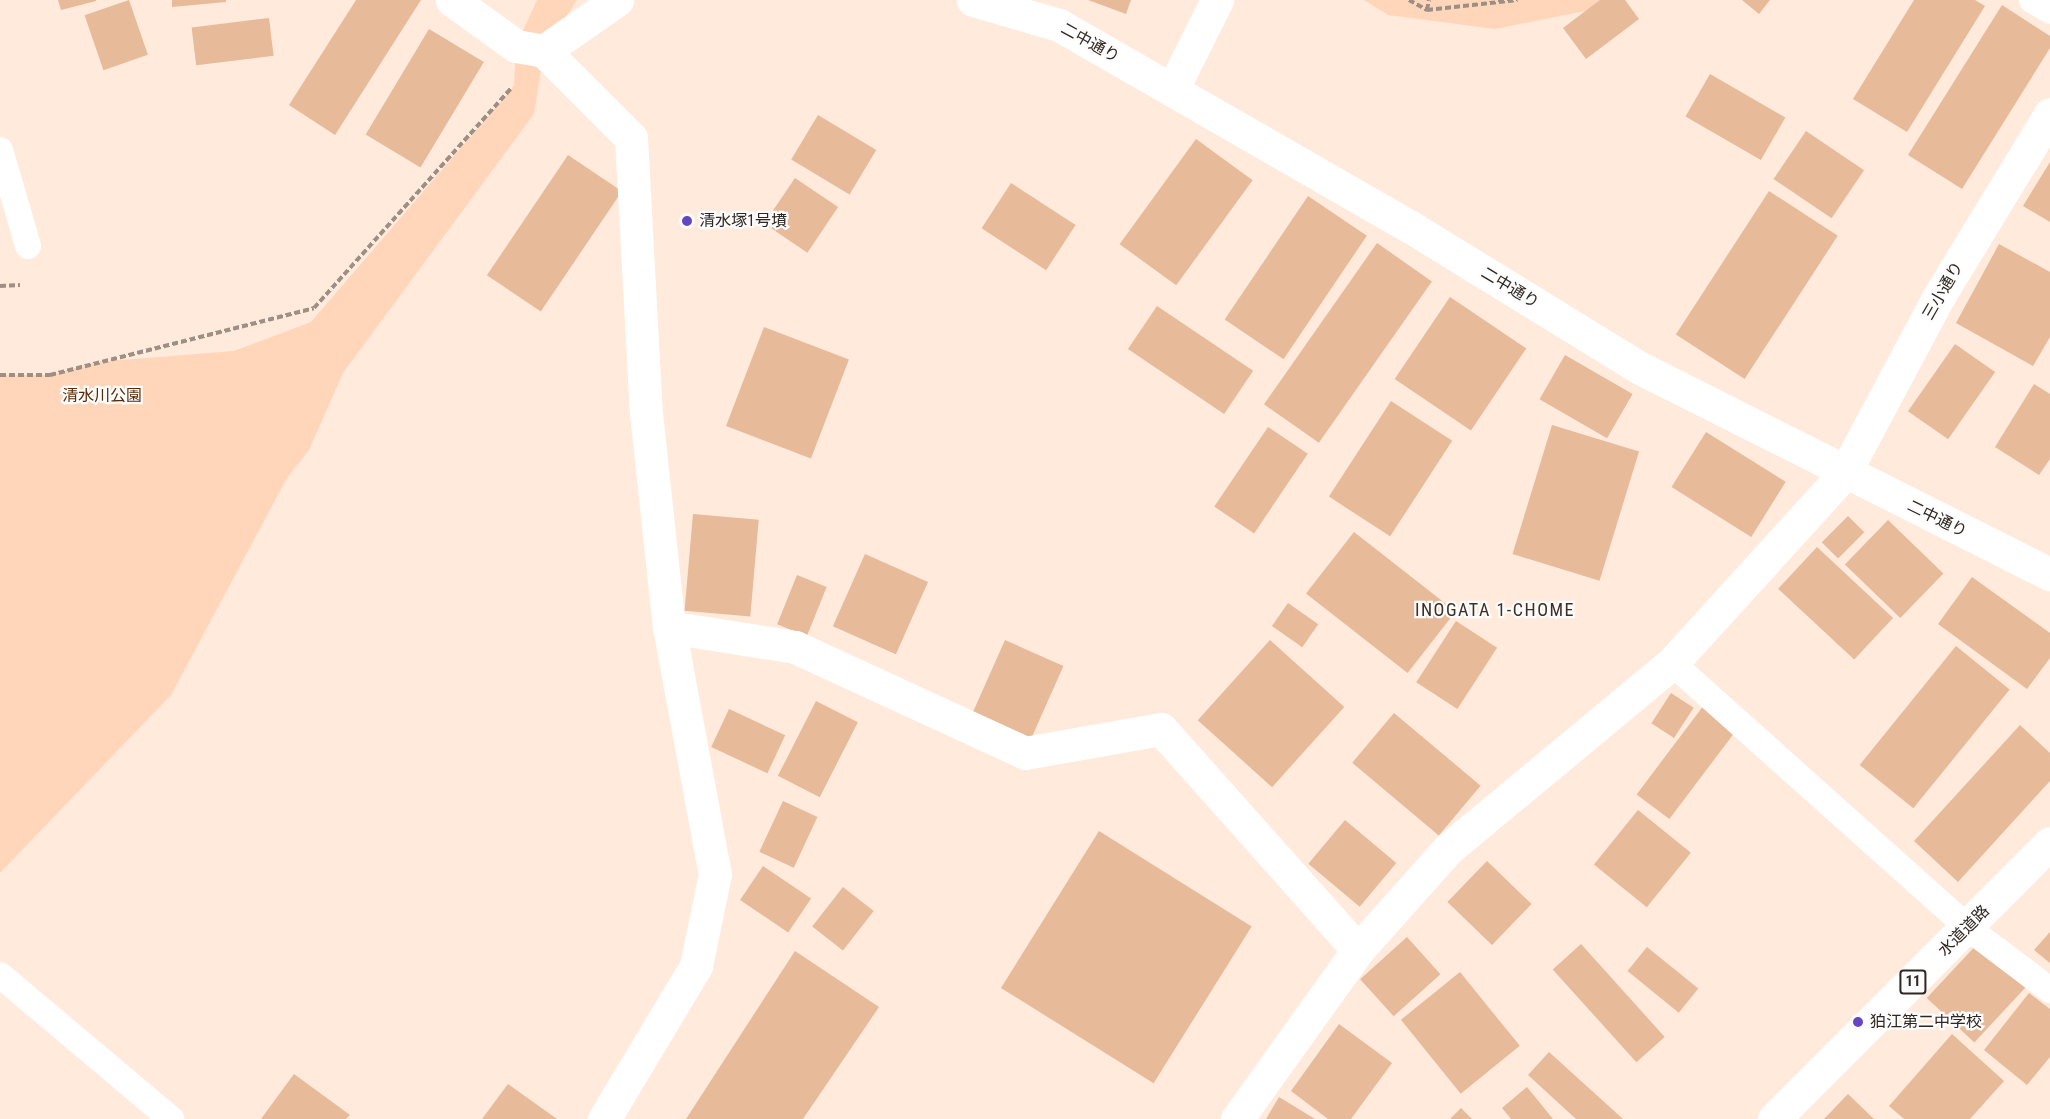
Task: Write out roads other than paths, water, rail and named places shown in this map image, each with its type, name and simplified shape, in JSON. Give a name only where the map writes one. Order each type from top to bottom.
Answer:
[{"type":"street","points":[[452,0],[516,46],[544,51],[631,138],[646,413],[669,627],[715,874],[696,966],[604,1119]]},
{"type":"street","points":[[544,51],[617,0]]},
{"type":"street","name":"二中通り","points":[[973,0],[1059,25],[1640,368],[1844,474],[2050,574]]},
{"type":"street","points":[[1172,90],[1217,0]]},
{"type":"street","name":"三小通り","points":[[1237,1119],[1358,950],[1448,849],[1672,663],[1844,474],[1939,296],[2050,114]]},
{"type":"street","points":[[669,627],[795,646],[1025,753],[1161,729],[1358,950]]},
{"type":"street","name":"水道道路","points":[[1774,1119],[1968,928],[2050,843]]},
{"type":"lane","points":[[2032,0],[2050,11]]},
{"type":"lane","points":[[0,150],[28,246]]},
{"type":"lane","points":[[1672,663],[1968,928],[2050,990]]},
{"type":"lane","points":[[0,975],[171,1119]]},
{"type":"place","name":"清水塚1号墳","points":[[687,221]]},
{"type":"place","name":"狛江第二中学校","points":[[1858,1022]]},
{"type":"district","name":"INOGATA 1-CHOME","points":[[1495,610]]},
{"type":"park label","name":"清水川公園","points":[[102,396]]}]
